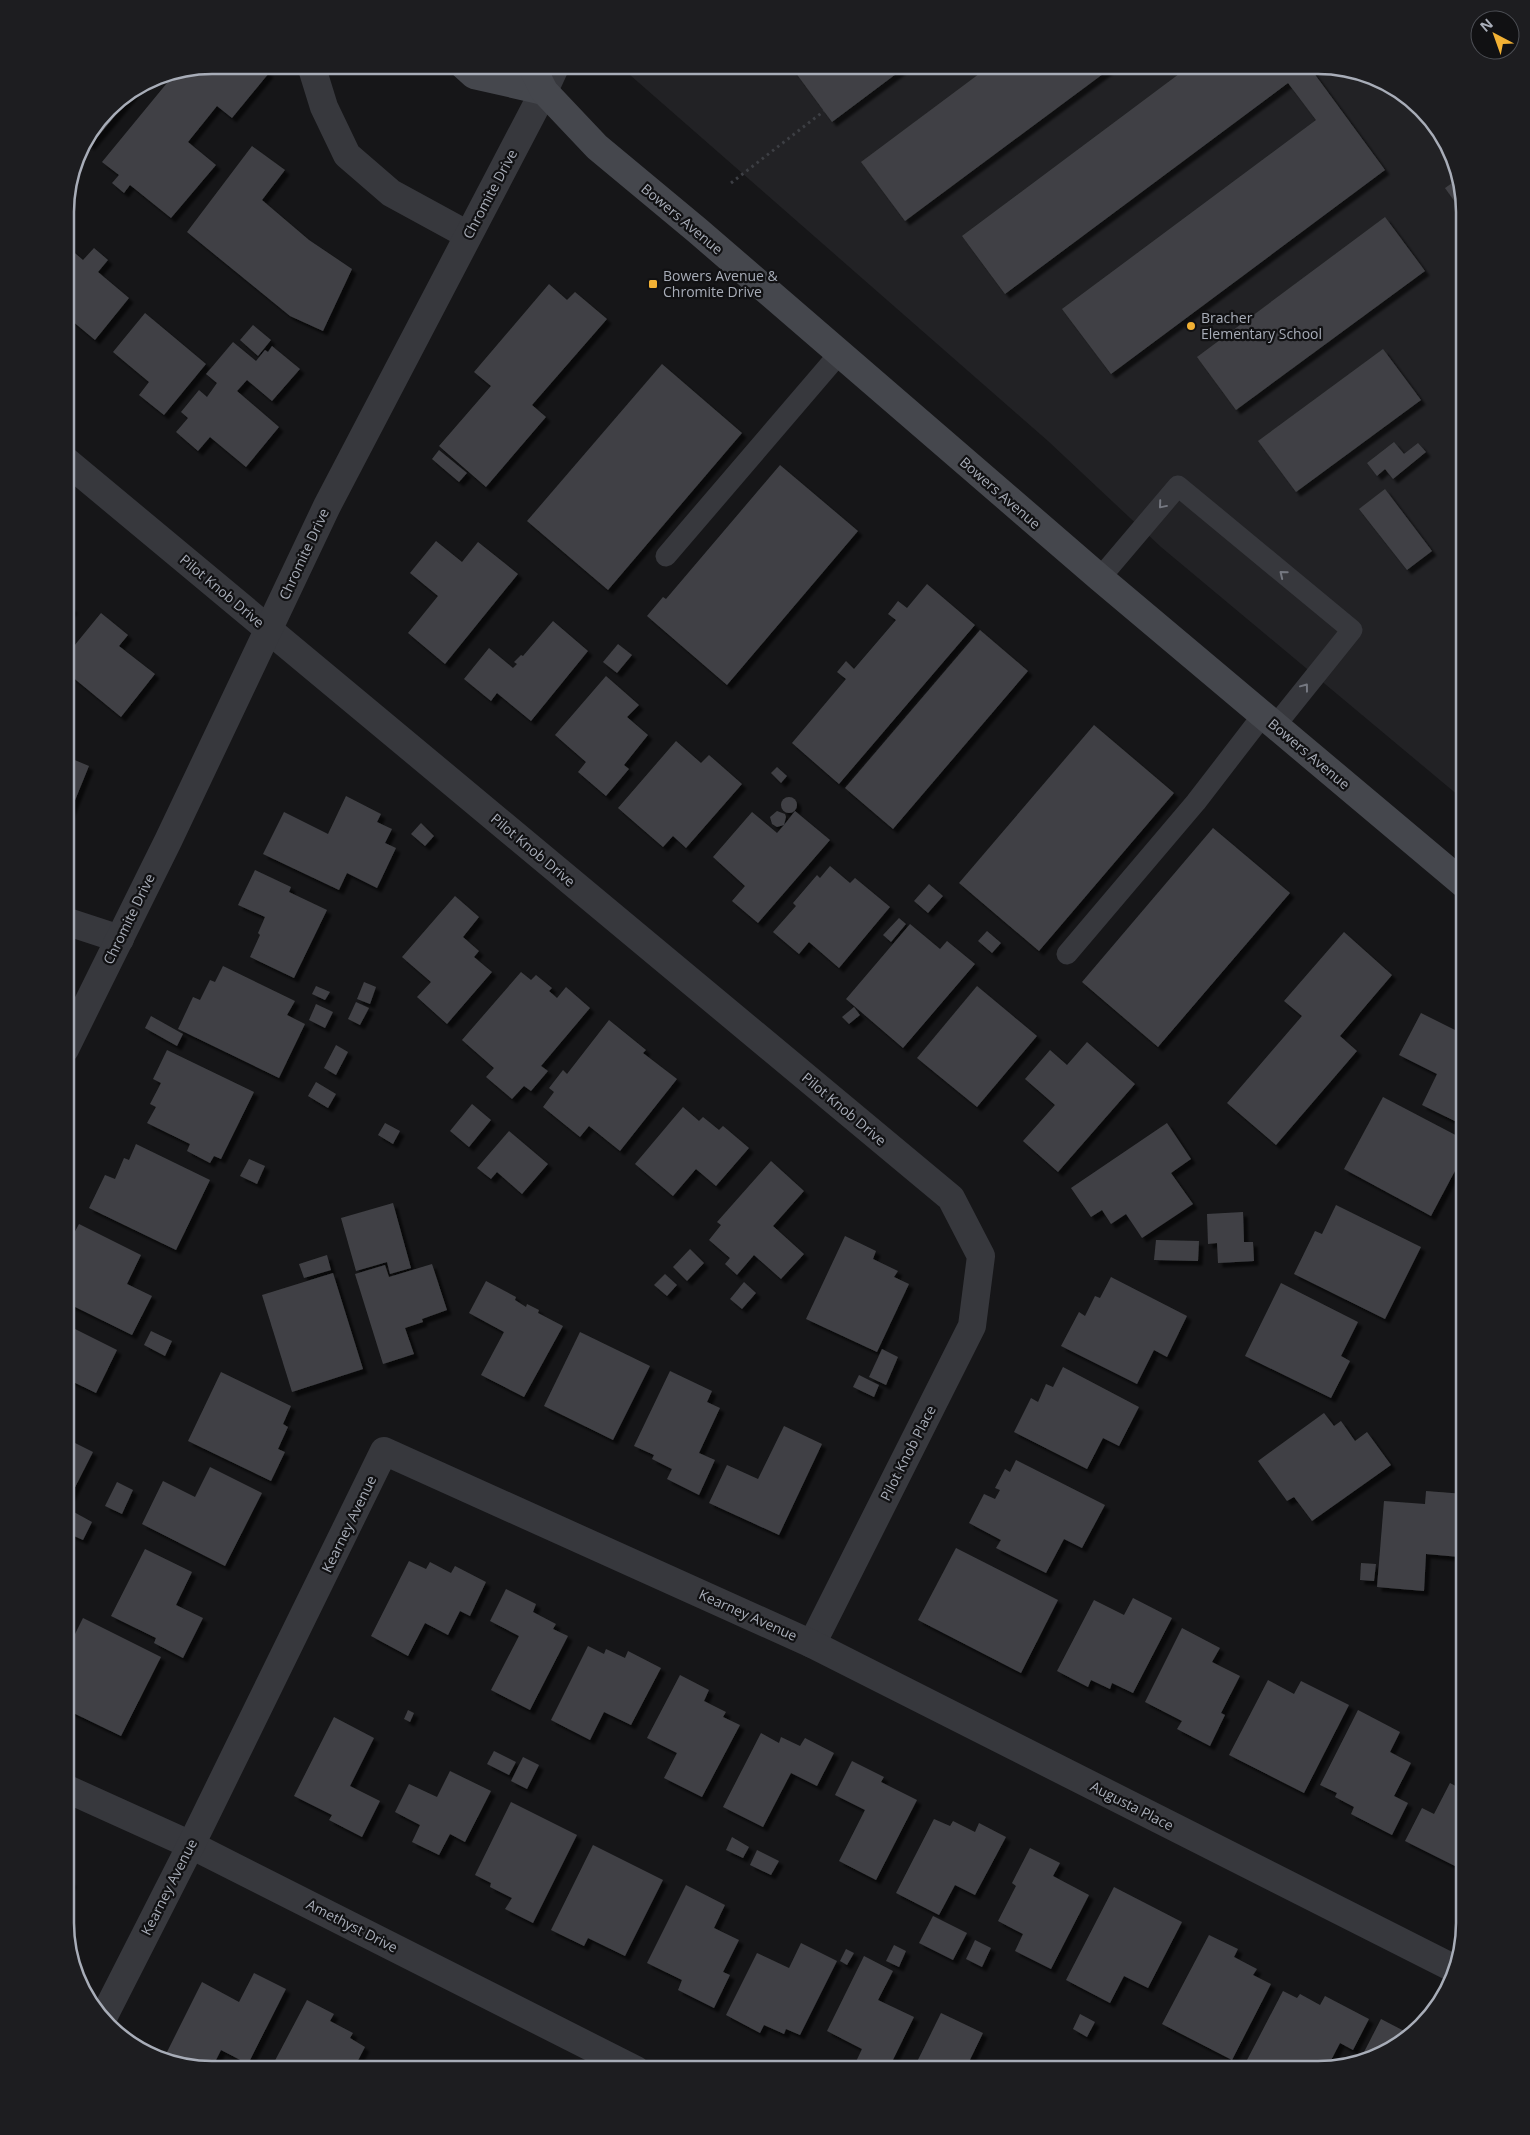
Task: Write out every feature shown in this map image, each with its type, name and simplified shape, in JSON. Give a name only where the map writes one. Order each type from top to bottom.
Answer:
[{"type":"main road","points":[[473,74],[544,91]]},
{"type":"main road","name":"Bowers Avenue","points":[[536,74],[544,91],[597,147],[698,231],[1100,578],[1456,877]]},
{"type":"street","points":[[314,74],[324,107],[348,155],[391,193],[468,235]]},
{"type":"street","name":"Chromite Drive","points":[[74,1031],[269,630],[327,506],[552,74]]},
{"type":"street","name":"Pilot Knob Drive","points":[[74,468],[951,1198],[981,1256]]},
{"type":"street","points":[[74,924],[120,939]]},
{"type":"street","name":"Pilot Knob Place","points":[[812,1644],[972,1326],[981,1256]]},
{"type":"street","name":"Kearney Avenue","points":[[106,2012],[191,1845],[384,1451],[812,1644]]},
{"type":"street","name":"Augusta Place","points":[[812,1644],[1449,1966]]},
{"type":"street","name":"Amethyst Drive","points":[[74,1792],[191,1845],[618,2061]]},
{"type":"lane","points":[[666,556],[839,354]]},
{"type":"lane","points":[[1067,954],[1196,802],[1352,630],[1178,486],[1100,578]]},
{"type":"path","points":[[731,183],[824,111]]},
{"type":"shaded area","name":"Bracher Elementary School","points":[[629,74],[1327,74],[1345,76],[1379,88],[1395,97],[1416,114],[1438,143],[1446,159],[1452,176],[1455,194],[1456,793],[1161,547],[1048,441]]},
{"type":"building","points":[[268,74],[232,118],[217,106],[188,142],[216,165],[171,218],[130,185],[124,193],[112,183],[119,175],[102,162],[169,81],[194,75]]},
{"type":"building","points":[[797,74],[896,74],[832,122]]},
{"type":"building","points":[[979,74],[1103,74],[905,221],[861,162]]},
{"type":"building","points":[[1179,74],[1315,74],[1385,170],[1111,374],[1062,309],[1316,120],[1288,83],[1005,294],[962,236]]},
{"type":"building","points":[[123,106],[91,144],[102,128]]},
{"type":"building","points":[[252,146],[285,170],[262,200],[309,240],[352,269],[323,331],[290,316],[187,232]]},
{"type":"building","points":[[1453,182],[1455,203],[1445,188]]},
{"type":"building","points":[[1385,217],[1425,271],[1236,410],[1197,357]]},
{"type":"building","points":[[94,248],[108,260],[98,272],[129,298],[95,340],[74,322],[74,252],[83,260]]},
{"type":"building","points":[[549,284],[567,300],[575,292],[607,319],[532,405],[546,417],[486,487],[439,446],[491,386],[474,372]]},
{"type":"building","points":[[145,313],[206,364],[164,415],[139,395],[149,382],[113,352]]},
{"type":"building","points":[[253,325],[271,340],[258,356],[240,340]]},
{"type":"building","points":[[233,342],[256,361],[265,350],[268,352],[272,346],[300,369],[272,401],[247,380],[237,391],[279,427],[246,467],[210,437],[198,451],[176,432],[188,418],[181,412],[199,390],[207,397],[217,383],[206,374]]},
{"type":"building","points":[[1383,349],[1421,400],[1296,492],[1258,441]]},
{"type":"building","points":[[662,364],[742,433],[608,590],[527,521]]},
{"type":"building","points":[[1394,442],[1404,454],[1418,443],[1426,452],[1393,479],[1385,469],[1377,476],[1367,463]]},
{"type":"building","points":[[439,450],[467,473],[459,482],[432,459]]},
{"type":"building","points":[[780,465],[858,531],[727,685],[647,616],[663,597],[666,599]]},
{"type":"building","points":[[1385,489],[1432,551],[1407,570],[1359,509]]},
{"type":"building","points":[[436,541],[462,562],[478,542],[518,574],[445,664],[408,633],[438,596],[410,573]]},
{"type":"building","points":[[927,584],[975,625],[839,784],[792,743],[846,679],[837,672],[846,661],[854,669],[896,620],[888,614],[898,601],[907,608]]},
{"type":"building","points":[[101,613],[128,635],[119,646],[155,674],[121,717],[74,678],[74,646]]},
{"type":"building","points":[[553,621],[588,651],[531,721],[497,693],[491,701],[464,679],[489,648],[513,668],[517,664],[514,662],[521,655],[523,656]]},
{"type":"building","points":[[980,630],[1028,671],[893,829],[845,788]]},
{"type":"building","points":[[618,644],[632,655],[617,673],[603,662]]},
{"type":"building","points":[[606,676],[639,705],[627,717],[648,735],[624,765],[629,769],[606,796],[578,772],[586,762],[555,735]]},
{"type":"building","points":[[1094,725],[1174,793],[1039,951],[959,883]]},
{"type":"building","points":[[676,741],[701,763],[709,755],[742,784],[686,848],[673,836],[663,847],[618,808]]},
{"type":"building","points":[[74,760],[89,766],[74,803]]},
{"type":"building","points":[[777,767],[787,776],[781,783],[771,773]]},
{"type":"building","points":[[346,796],[381,814],[377,822],[392,829],[385,843],[396,848],[377,888],[347,873],[339,890],[263,854],[284,812],[328,834]]},
{"type":"building","points":[[789,797],[797,805],[789,813],[781,805]]},
{"type":"building","points":[[777,811],[785,814],[786,817],[784,825],[777,827],[772,824],[770,817]]},
{"type":"building","points":[[795,811],[830,840],[758,923],[732,901],[745,886],[713,857],[752,812],[777,833]]},
{"type":"building","points":[[421,823],[434,836],[425,846],[411,834]]},
{"type":"building","points":[[1213,828],[1290,893],[1158,1047],[1082,982]]},
{"type":"building","points":[[830,866],[850,883],[855,878],[890,907],[839,968],[809,942],[799,954],[773,932],[796,906],[793,903],[817,875],[820,878]]},
{"type":"building","points":[[255,870],[291,887],[289,892],[327,910],[294,978],[250,957],[260,935],[258,933],[265,917],[238,905]]},
{"type":"building","points":[[929,884],[943,896],[928,913],[914,901]]},
{"type":"building","points":[[455,896],[479,917],[463,937],[479,951],[474,957],[492,972],[447,1024],[417,997],[431,982],[402,957]]},
{"type":"building","points":[[899,918],[906,924],[891,942],[883,935]]},
{"type":"building","points":[[910,924],[940,949],[947,941],[975,964],[903,1048],[846,999]]},
{"type":"building","points":[[987,931],[1001,943],[992,953],[978,941]]},
{"type":"building","points":[[1344,932],[1392,975],[1340,1036],[1357,1051],[1276,1145],[1227,1103],[1302,1016],[1284,1001]]},
{"type":"building","points":[[223,966],[295,1001],[287,1015],[305,1024],[279,1078],[178,1029],[193,997],[200,1000],[210,980],[215,982]]},
{"type":"building","points":[[521,972],[531,980],[536,975],[552,988],[549,991],[557,998],[566,987],[590,1008],[541,1066],[548,1071],[531,1091],[524,1086],[512,1099],[486,1077],[494,1068],[462,1040]]},
{"type":"building","points":[[364,982],[376,987],[370,1004],[357,999]]},
{"type":"building","points":[[316,986],[330,992],[325,1000],[312,994]]},
{"type":"building","points":[[977,986],[1037,1036],[977,1107],[917,1058]]},
{"type":"building","points":[[356,1002],[369,1008],[360,1025],[348,1019]]},
{"type":"building","points":[[316,1004],[333,1012],[325,1028],[309,1020]]},
{"type":"building","points":[[854,1007],[860,1015],[849,1024],[842,1017]]},
{"type":"building","points":[[1421,1013],[1456,1030],[1456,1122],[1422,1105],[1437,1074],[1399,1055]]},
{"type":"building","points":[[151,1016],[183,1034],[177,1046],[145,1028]]},
{"type":"building","points":[[609,1020],[646,1050],[643,1053],[677,1079],[620,1151],[589,1126],[580,1137],[543,1107],[554,1092],[549,1088],[563,1070],[567,1074]]},
{"type":"building","points":[[1087,1042],[1135,1084],[1058,1172],[1023,1141],[1055,1105],[1025,1079],[1050,1050],[1067,1065]]},
{"type":"building","points":[[336,1045],[348,1052],[336,1075],[324,1068]]},
{"type":"building","points":[[167,1050],[254,1092],[221,1159],[214,1156],[210,1163],[187,1151],[190,1144],[147,1123],[156,1107],[150,1104],[161,1083],[153,1079]]},
{"type":"building","points":[[316,1082],[336,1094],[328,1108],[308,1096]]},
{"type":"building","points":[[1383,1097],[1456,1135],[1456,1169],[1431,1216],[1344,1169]]},
{"type":"building","points":[[472,1104],[491,1120],[469,1147],[450,1131]]},
{"type":"building","points":[[683,1107],[699,1121],[703,1117],[719,1130],[723,1126],[749,1148],[716,1186],[696,1169],[673,1196],[635,1164]]},
{"type":"building","points":[[385,1123],[400,1131],[393,1144],[378,1135]]},
{"type":"building","points":[[1167,1123],[1191,1159],[1171,1173],[1193,1204],[1142,1238],[1126,1214],[1111,1224],[1102,1210],[1091,1217],[1071,1188]]},
{"type":"building","points":[[509,1131],[548,1164],[522,1194],[497,1172],[491,1179],[477,1168]]},
{"type":"building","points":[[136,1144],[210,1180],[176,1250],[89,1208],[105,1175],[115,1179],[124,1158],[129,1160]]},
{"type":"building","points":[[249,1159],[265,1166],[257,1184],[240,1176]]},
{"type":"building","points":[[771,1161],[804,1191],[773,1226],[804,1254],[781,1279],[754,1255],[737,1275],[725,1264],[730,1258],[709,1240],[721,1225],[717,1222]]},
{"type":"building","points":[[393,1203],[411,1268],[390,1274],[387,1262],[356,1271],[341,1218]]},
{"type":"building","points":[[1336,1205],[1421,1247],[1385,1319],[1294,1274],[1315,1231],[1322,1234]]},
{"type":"building","points":[[1243,1212],[1244,1242],[1253,1242],[1254,1261],[1218,1263],[1217,1243],[1208,1244],[1207,1214]]},
{"type":"building","points":[[79,1224],[141,1255],[127,1284],[152,1296],[132,1335],[74,1306],[74,1233]]},
{"type":"building","points":[[845,1236],[876,1251],[873,1259],[898,1271],[894,1277],[909,1284],[877,1352],[806,1319]]},
{"type":"building","points":[[1156,1240],[1199,1241],[1198,1261],[1154,1260]]},
{"type":"building","points":[[690,1249],[704,1263],[687,1281],[673,1267]]},
{"type":"building","points":[[327,1255],[331,1270],[304,1278],[299,1264]]},
{"type":"building","points":[[432,1264],[447,1310],[422,1319],[423,1322],[405,1328],[414,1354],[383,1364],[355,1274],[385,1265],[389,1277]]},
{"type":"building","points":[[333,1273],[363,1369],[292,1392],[262,1295]]},
{"type":"building","points":[[665,1274],[677,1285],[667,1296],[654,1285]]},
{"type":"building","points":[[1111,1277],[1187,1316],[1167,1357],[1154,1350],[1137,1384],[1061,1346],[1079,1312],[1085,1316],[1095,1296],[1100,1298]]},
{"type":"building","points":[[486,1281],[516,1297],[515,1300],[526,1307],[527,1304],[539,1310],[538,1313],[563,1326],[524,1397],[481,1375],[504,1332],[469,1313]]},
{"type":"building","points":[[744,1282],[756,1293],[742,1309],[730,1299]]},
{"type":"building","points":[[1281,1283],[1358,1322],[1341,1356],[1350,1361],[1331,1398],[1245,1356]]},
{"type":"building","points":[[74,1328],[117,1350],[96,1393],[74,1382]]},
{"type":"building","points":[[151,1331],[172,1341],[165,1356],[144,1345]]},
{"type":"building","points":[[580,1332],[650,1366],[613,1440],[544,1406]]},
{"type":"building","points":[[882,1349],[898,1357],[886,1385],[869,1377]]},
{"type":"building","points":[[1063,1367],[1139,1407],[1119,1446],[1103,1438],[1087,1469],[1014,1432],[1031,1398],[1038,1402],[1046,1384],[1053,1387]]},
{"type":"building","points":[[670,1371],[712,1391],[707,1402],[720,1408],[699,1453],[715,1460],[699,1495],[667,1479],[672,1469],[652,1459],[654,1455],[634,1446]]},
{"type":"building","points":[[221,1372],[291,1406],[283,1424],[288,1427],[278,1449],[285,1452],[271,1481],[188,1441]]},
{"type":"building","points":[[859,1375],[879,1385],[874,1397],[853,1387]]},
{"type":"building","points":[[1324,1413],[1334,1426],[1341,1421],[1355,1441],[1367,1432],[1391,1465],[1312,1521],[1294,1497],[1287,1501],[1258,1461]]},
{"type":"building","points":[[784,1426],[822,1444],[779,1535],[709,1503],[727,1465],[758,1479]]},
{"type":"building","points":[[74,1442],[93,1452],[74,1489]]},
{"type":"building","points":[[1016,1460],[1105,1505],[1082,1548],[1064,1539],[1046,1573],[996,1548],[1001,1540],[969,1523],[984,1494],[995,1499],[1000,1490],[995,1488],[1005,1469],[1010,1472]]},
{"type":"building","points":[[210,1467],[262,1493],[225,1566],[142,1524],[163,1481],[195,1497]]},
{"type":"building","points":[[117,1482],[133,1490],[122,1514],[105,1506]]},
{"type":"building","points":[[1426,1491],[1456,1493],[1456,1557],[1426,1554],[1424,1591],[1377,1587],[1384,1501],[1425,1504]]},
{"type":"building","points":[[74,1512],[92,1522],[83,1540],[74,1536]]},
{"type":"building","points":[[956,1548],[1058,1600],[1021,1673],[918,1620]]},
{"type":"building","points":[[145,1549],[192,1572],[176,1605],[203,1618],[183,1658],[154,1643],[156,1638],[111,1616]]},
{"type":"building","points":[[409,1561],[426,1569],[430,1562],[451,1573],[455,1566],[486,1582],[470,1616],[460,1611],[448,1635],[425,1623],[408,1656],[371,1636]]},
{"type":"building","points":[[1361,1563],[1376,1564],[1374,1581],[1360,1580]]},
{"type":"building","points":[[506,1589],[536,1604],[533,1612],[556,1624],[553,1629],[568,1636],[530,1710],[491,1690],[519,1636],[490,1621]]},
{"type":"building","points":[[1133,1598],[1172,1618],[1133,1693],[1112,1683],[1110,1689],[1091,1680],[1088,1687],[1057,1671],[1094,1600],[1124,1615]]},
{"type":"building","points":[[83,1618],[161,1657],[121,1736],[74,1713],[74,1636]]},
{"type":"building","points":[[1182,1628],[1220,1648],[1212,1662],[1240,1676],[1221,1713],[1225,1715],[1210,1746],[1177,1729],[1182,1721],[1145,1702]]},
{"type":"building","points":[[588,1646],[604,1654],[606,1649],[625,1658],[628,1651],[661,1668],[631,1725],[604,1712],[590,1740],[551,1720]]},
{"type":"building","points":[[680,1675],[709,1690],[704,1701],[726,1712],[723,1717],[740,1725],[702,1797],[664,1778],[677,1753],[647,1738]]},
{"type":"building","points":[[1268,1680],[1294,1694],[1301,1681],[1349,1705],[1304,1793],[1229,1755]]},
{"type":"building","points":[[408,1710],[414,1713],[410,1722],[404,1719]]},
{"type":"building","points":[[1358,1710],[1400,1732],[1390,1752],[1411,1763],[1394,1796],[1408,1803],[1392,1835],[1351,1814],[1354,1807],[1335,1797],[1337,1793],[1320,1785]]},
{"type":"building","points":[[334,1717],[374,1738],[350,1786],[380,1801],[362,1837],[329,1820],[332,1815],[294,1796]]},
{"type":"building","points":[[761,1733],[779,1743],[781,1737],[800,1746],[805,1738],[834,1753],[817,1786],[791,1773],[763,1827],[723,1807]]},
{"type":"building","points":[[494,1751],[516,1762],[509,1775],[487,1764]]},
{"type":"building","points":[[523,1757],[539,1765],[527,1789],[511,1781]]},
{"type":"building","points":[[852,1761],[884,1777],[881,1782],[917,1800],[876,1880],[839,1861],[865,1810],[835,1795]]},
{"type":"building","points":[[450,1771],[491,1791],[465,1842],[450,1834],[439,1855],[412,1842],[420,1825],[395,1812],[409,1784],[437,1797]]},
{"type":"building","points":[[1450,1783],[1456,1786],[1456,1866],[1405,1841],[1422,1808],[1434,1814]]},
{"type":"building","points":[[511,1802],[577,1835],[533,1923],[505,1909],[512,1898],[490,1887],[491,1883],[475,1875]]},
{"type":"building","points":[[934,1819],[950,1826],[953,1821],[975,1832],[979,1823],[1006,1837],[975,1895],[955,1885],[939,1915],[896,1893]]},
{"type":"building","points":[[732,1837],[749,1847],[743,1858],[726,1850]]},
{"type":"building","points":[[593,1845],[663,1880],[625,1956],[588,1938],[584,1946],[551,1930]]},
{"type":"building","points":[[1030,1848],[1060,1863],[1053,1876],[1089,1895],[1051,1969],[1015,1951],[1023,1934],[998,1921],[1016,1886],[1012,1883]]},
{"type":"building","points":[[757,1850],[779,1861],[771,1875],[750,1865]]},
{"type":"building","points":[[686,1885],[725,1905],[714,1928],[739,1940],[723,1972],[730,1975],[714,2008],[678,1990],[682,1980],[647,1963]]},
{"type":"building","points":[[1114,1887],[1182,1922],[1148,1988],[1124,1976],[1110,2003],[1066,1980]]},
{"type":"building","points":[[933,1916],[967,1933],[953,1960],[919,1943]]},
{"type":"building","points":[[1209,1935],[1238,1949],[1234,1957],[1257,1969],[1253,1975],[1271,1984],[1232,2060],[1162,2024]]},
{"type":"building","points":[[975,1940],[991,1948],[982,1967],[966,1959]]},
{"type":"building","points":[[801,1943],[837,1961],[800,2035],[786,2029],[784,2034],[764,2025],[760,2033],[726,2015],[757,1953],[789,1968]]},
{"type":"building","points":[[894,1945],[906,1951],[899,1967],[886,1961]]},
{"type":"building","points":[[846,1949],[854,1953],[847,1965],[840,1961]]},
{"type":"building","points":[[864,1956],[893,1971],[878,2000],[914,2017],[892,2061],[856,2061],[862,2049],[827,2031]]},
{"type":"building","points":[[254,1973],[286,1989],[250,2061],[242,2061],[221,2050],[216,2061],[194,2060],[166,2054],[202,1982],[239,2002]]},
{"type":"building","points":[[1283,1991],[1297,1998],[1300,1994],[1320,2005],[1325,1996],[1369,2019],[1353,2050],[1340,2043],[1331,2060],[1247,2060]]},
{"type":"building","points":[[307,2000],[334,2014],[330,2021],[353,2033],[350,2038],[365,2047],[358,2061],[275,2061]]},
{"type":"building","points":[[941,2013],[983,2033],[969,2061],[917,2061]]},
{"type":"building","points":[[1080,2014],[1095,2022],[1087,2037],[1073,2029]]},
{"type":"building","points":[[1381,2019],[1404,2031],[1387,2043],[1363,2054]]},
{"type":"place","name":"Bowers Avenue & Chromite Drive","points":[[653,284]]},
{"type":"place","name":"Bracher Elementary School","points":[[1191,326]]}]
